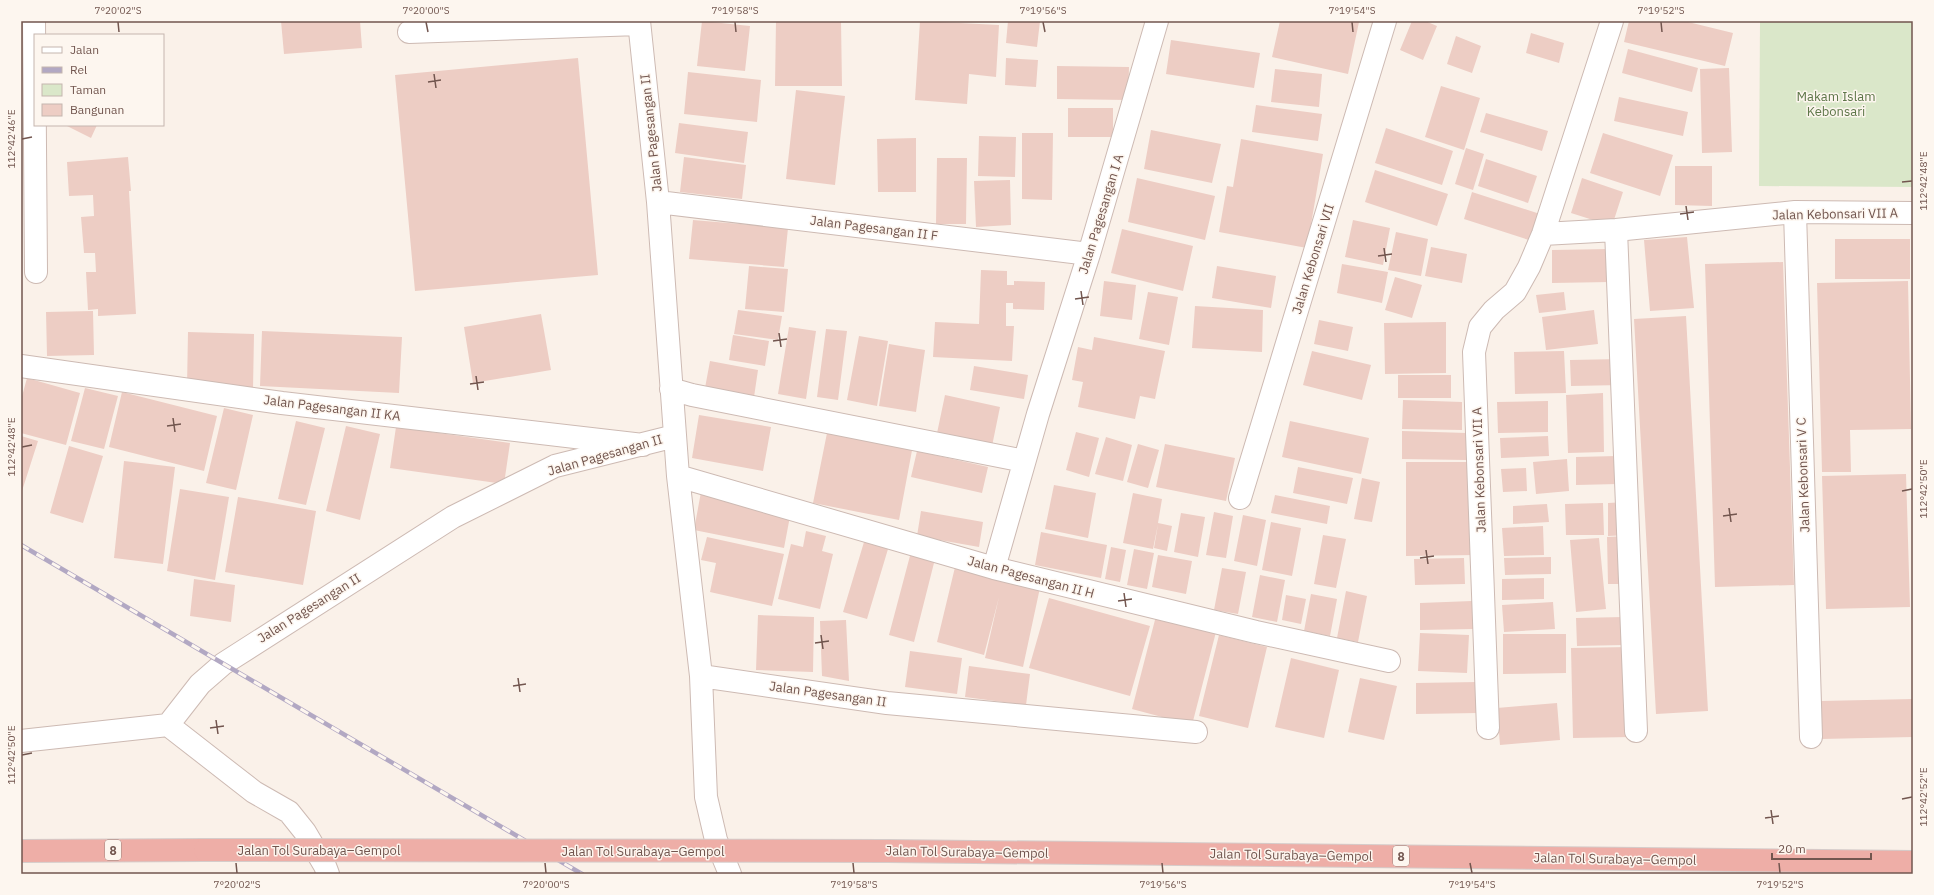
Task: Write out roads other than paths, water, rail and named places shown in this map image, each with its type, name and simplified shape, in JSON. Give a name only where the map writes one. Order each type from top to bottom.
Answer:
[{"type":"highway","name":"Jalan Tol Surabaya–Gempol","points":[[21,851],[888,851],[1913,862]]},
{"type":"street","points":[[34,21],[34,34]]},
{"type":"street","name":"Jalan Pagesangan I A","points":[[994,568],[1024,461],[1090,254],[1157,21]]},
{"type":"street","name":"Jalan Kebonsari VII","points":[[1240,498],[1385,21]]},
{"type":"street","name":"Jalan Kebonsari VII A","points":[[1488,728],[1474,352],[1480,327],[1494,310],[1515,292],[1529,267],[1543,234],[1612,21]]},
{"type":"street","points":[[409,32],[639,22]]},
{"type":"street","name":"Jalan Pagesangan II","points":[[639,22],[658,202],[678,476],[700,676],[886,703],[1196,732]]},
{"type":"street","points":[[35,126],[36,272]]},
{"type":"street","name":"Jalan Pagesangan II F","points":[[658,202],[1090,254]]},
{"type":"street","name":"Jalan Kebonsari VII A","points":[[1543,234],[1616,230],[1795,212],[1913,213]]},
{"type":"street","name":"Jalan Kebonsari V C","points":[[1795,212],[1810,737]]},
{"type":"street","points":[[1616,230],[1636,731]]},
{"type":"street","name":"Jalan Pagesangan II KA","points":[[21,366],[282,403],[643,445]]},
{"type":"street","points":[[671,389],[692,395],[1024,461]]},
{"type":"street","name":"Jalan Pagesangan II","points":[[168,725],[200,684],[228,661],[453,517],[555,466],[675,436]]},
{"type":"street","name":"Jalan Pagesangan II H","points":[[678,476],[994,568],[1256,632],[1389,661]]},
{"type":"street","points":[[700,676],[706,797],[716,840],[730,874]]},
{"type":"street","points":[[21,741],[168,725],[254,792],[289,812],[305,832],[325,866],[328,874]]},
{"type":"railway","points":[[21,545],[582,874]]},
{"type":"park label","name":"Makam Islam Kebonsari","points":[[1836,104]]}]
